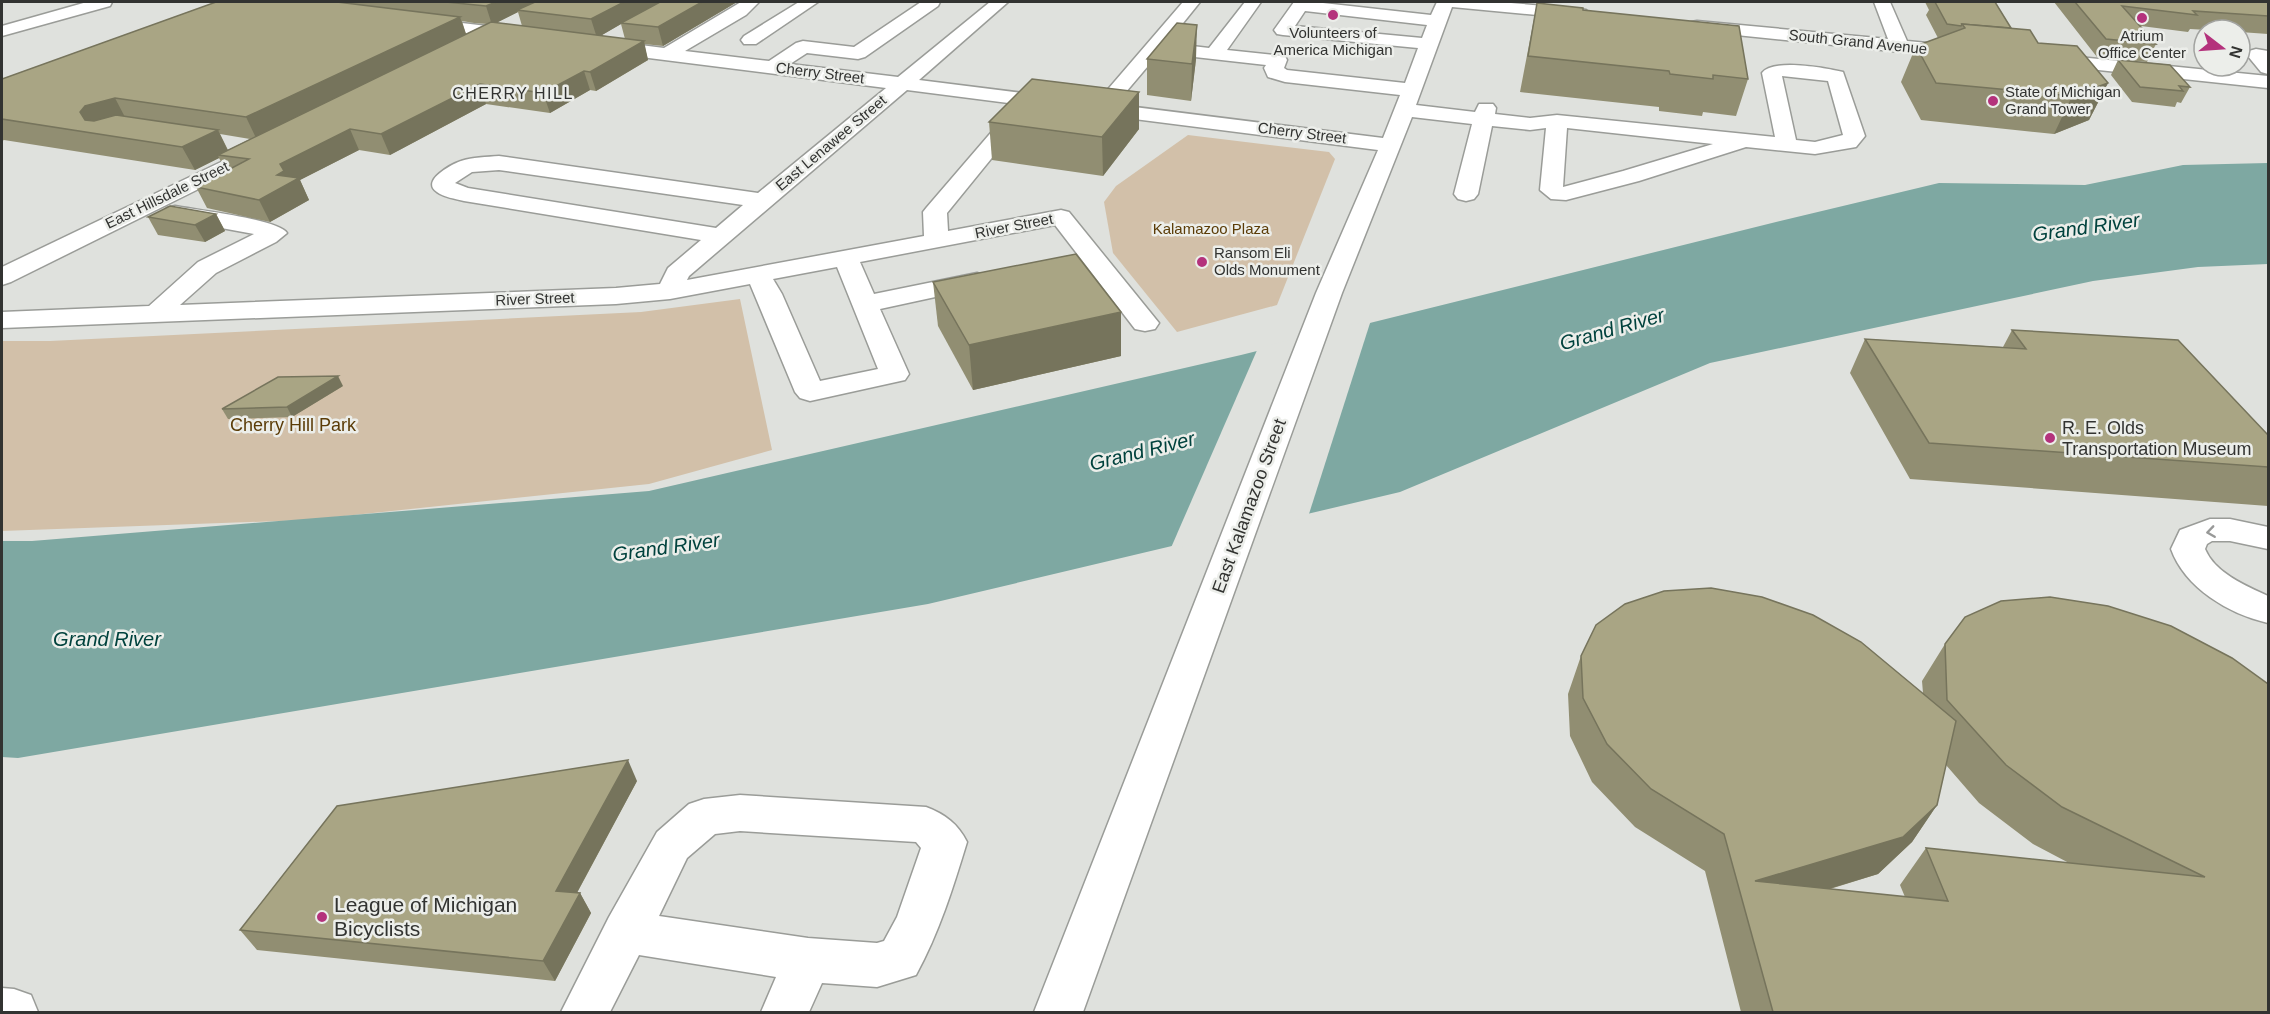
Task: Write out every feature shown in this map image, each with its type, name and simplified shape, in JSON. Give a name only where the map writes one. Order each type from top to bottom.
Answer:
[{"type":"main road","points":[[2,15],[47,2]]},
{"type":"main road","points":[[2,22],[68,2]]},
{"type":"main road","points":[[2,31],[104,2]]},
{"type":"main road","points":[[667,54],[740,11],[751,2]]},
{"type":"main road","points":[[750,40],[810,2]]},
{"type":"main road","points":[[773,67],[803,47],[858,53],[932,2]]},
{"type":"main road","name":"East Lenawee Street","points":[[670,291],[677,273],[1000,2]]},
{"type":"main road","points":[[1113,95],[1192,2]]},
{"type":"main road","points":[[1214,54],[1253,2]]},
{"type":"main road","points":[[1446,2],[1510,4],[1601,16]]},
{"type":"main road","name":"East Kalamazoo Street","points":[[1058,1012],[1329,293],[1391,145],[1446,2]]},
{"type":"main road","points":[[1882,2],[1899,46]]},
{"type":"main road","points":[[1429,44],[1283,30],[1301,3],[1438,21]]},
{"type":"main road","points":[[465,48],[525,17]]},
{"type":"main road","points":[[398,20],[543,38]]},
{"type":"main road","name":"South Grand Avenue","points":[[1681,24],[1983,54]]},
{"type":"main road","name":"Cherry Street","points":[[627,31],[595,45],[1391,145]]},
{"type":"main road","points":[[1796,36],[1805,64]]},
{"type":"main road","points":[[1290,42],[1274,68],[1275,73],[1351,63],[1408,99],[1530,124],[1557,121],[1815,148],[1852,140],[1854,136],[1826,39]]},
{"type":"main road","points":[[1154,47],[1278,60]]},
{"type":"main road","points":[[2268,56],[2256,55],[2268,68]]},
{"type":"main road","points":[[2031,58],[2268,82]]},
{"type":"main road","points":[[1787,146],[1772,73],[1805,64],[1834,68]]},
{"type":"main road","points":[[936,241],[935,212],[1011,120],[1032,99]]},
{"type":"main road","points":[[1466,194],[1484,114]]},
{"type":"main road","points":[[1557,121],[1551,190],[1553,193],[1566,193],[1631,176],[1742,142]]},
{"type":"main road","points":[[1628,129],[1631,176]]},
{"type":"main road","name":"East Hillsdale Street","points":[[2,277],[282,138]]},
{"type":"main road","points":[[222,143],[260,149]]},
{"type":"main road","points":[[721,236],[464,194],[444,187],[444,180],[466,166],[499,163],[762,201]]},
{"type":"main road","points":[[143,207],[275,233],[216,262],[192,278],[156,314]]},
{"type":"main road","name":"River Street","points":[[2,320],[616,296],[670,291],[1061,217],[1092,256]]},
{"type":"main road","points":[[1065,263],[1092,256],[1145,323]]},
{"type":"main road","points":[[758,275],[769,294],[810,392],[895,374],[846,258]]},
{"type":"main road","points":[[865,304],[995,278]]},
{"type":"main road","points":[[2268,538],[2233,531],[2212,530],[2192,538],[2188,549],[2194,563],[2209,578],[2240,598],[2268,610]]},
{"type":"main road","points":[[585,1012],[625,932],[672,845],[704,817],[740,813],[926,825],[945,842],[920,918],[899,960],[877,964],[808,960],[625,932]]},
{"type":"main road","points":[[785,1012],[808,960]]},
{"type":"main road","points":[[2,1011],[14,1012]]},
{"type":"green space","name":"Kalamazoo Plaza","points":[[1188,135],[1329,152],[1335,159],[1277,305],[1177,332],[1113,253],[1104,202],[1116,186]]},
{"type":"green space","name":"Cherry Hill Park","points":[[740,299],[772,450],[649,484],[306,520],[2,531],[2,341],[50,341],[641,312]]},
{"type":"water","name":"Grand River","points":[[2268,163],[2268,264],[2198,267],[2093,281],[1710,363],[1400,492],[928,604],[18,758],[2,757],[2,541],[32,541],[649,491],[1241,355],[1939,183],[2085,185],[2183,165]]},
{"type":"pier","points":[[1371,320],[1308,517],[1170,550],[1258,348]]},
{"type":"building","points":[[216,2],[337,2],[460,17],[246,117],[115,98],[85,106],[80,112],[85,120],[94,121],[116,115],[218,130],[182,147],[2,119],[2,79]]},
{"type":"building","points":[[446,2],[496,2],[486,6]]},
{"type":"building","points":[[535,2],[624,2],[591,19],[517,10]]},
{"type":"building","points":[[660,2],[702,2],[658,27],[621,23]]},
{"type":"building","points":[[1935,2],[1995,2],[2011,28],[1947,24]]},
{"type":"building","points":[[2075,2],[2268,2],[2268,16],[2193,11],[2197,15],[2122,6],[2156,44],[2106,39]]},
{"type":"building","points":[[1537,3],[1739,26],[1748,79],[1713,75],[1713,79],[1670,74],[1669,71],[1528,56]]},
{"type":"building","points":[[491,22],[644,41],[590,72],[584,71],[543,93],[480,84],[381,134],[350,129],[280,164],[284,171],[277,175],[299,178],[259,200],[196,187],[249,159],[218,155]]},
{"type":"building","points":[[1177,23],[1197,25],[1192,64],[1147,59]]},
{"type":"building","points":[[1962,24],[2030,30],[2038,43],[2077,46],[2108,83],[2072,96],[1936,83],[1916,46],[1965,28]]},
{"type":"building","points":[[2118,60],[2170,65],[2190,87],[2179,86],[2183,91],[2140,87]]},
{"type":"building","points":[[1032,79],[1139,92],[1102,137],[989,122]]},
{"type":"building","points":[[170,206],[216,214],[195,225],[148,217]]},
{"type":"building","points":[[1076,254],[1121,312],[969,345],[933,282]]},
{"type":"building","points":[[2012,330],[2178,340],[2268,435],[2268,467],[1929,443],[1865,339],[2026,349]]},
{"type":"building","points":[[338,376],[287,407],[222,409],[278,377]]},
{"type":"building","points":[[1711,588],[1762,597],[1813,615],[1861,642],[1956,721],[1937,805],[1903,837],[1755,881],[1948,901],[1926,848],[2205,877],[2062,807],[2006,765],[1947,700],[1945,644],[1965,617],[2001,601],[2050,597],[2108,606],[2171,626],[2232,658],[2268,684],[2268,1012],[1773,1012],[1724,834],[1651,789],[1607,744],[1583,698],[1581,656],[1596,625],[1625,604],[1664,591]]},
{"type":"building","points":[[628,760],[556,891],[580,893],[543,961],[240,930],[337,806]]},
{"type":"place","name":"Volunteers of America Michigan","points":[[1333,15]]},
{"type":"place","name":"Atrium Office Center","points":[[2142,18]]},
{"type":"place","name":"State of Michigan Grand Tower","points":[[1993,101]]},
{"type":"place","name":"Ransom Eli Olds Monument","points":[[1202,262]]},
{"type":"place","name":"R. E. Olds Transportation Museum","points":[[2050,438]]},
{"type":"place","name":"League of Michigan Bicyclists","points":[[322,917]]},
{"type":"district","name":"CHERRY HILL","points":[[513,93]]}]
